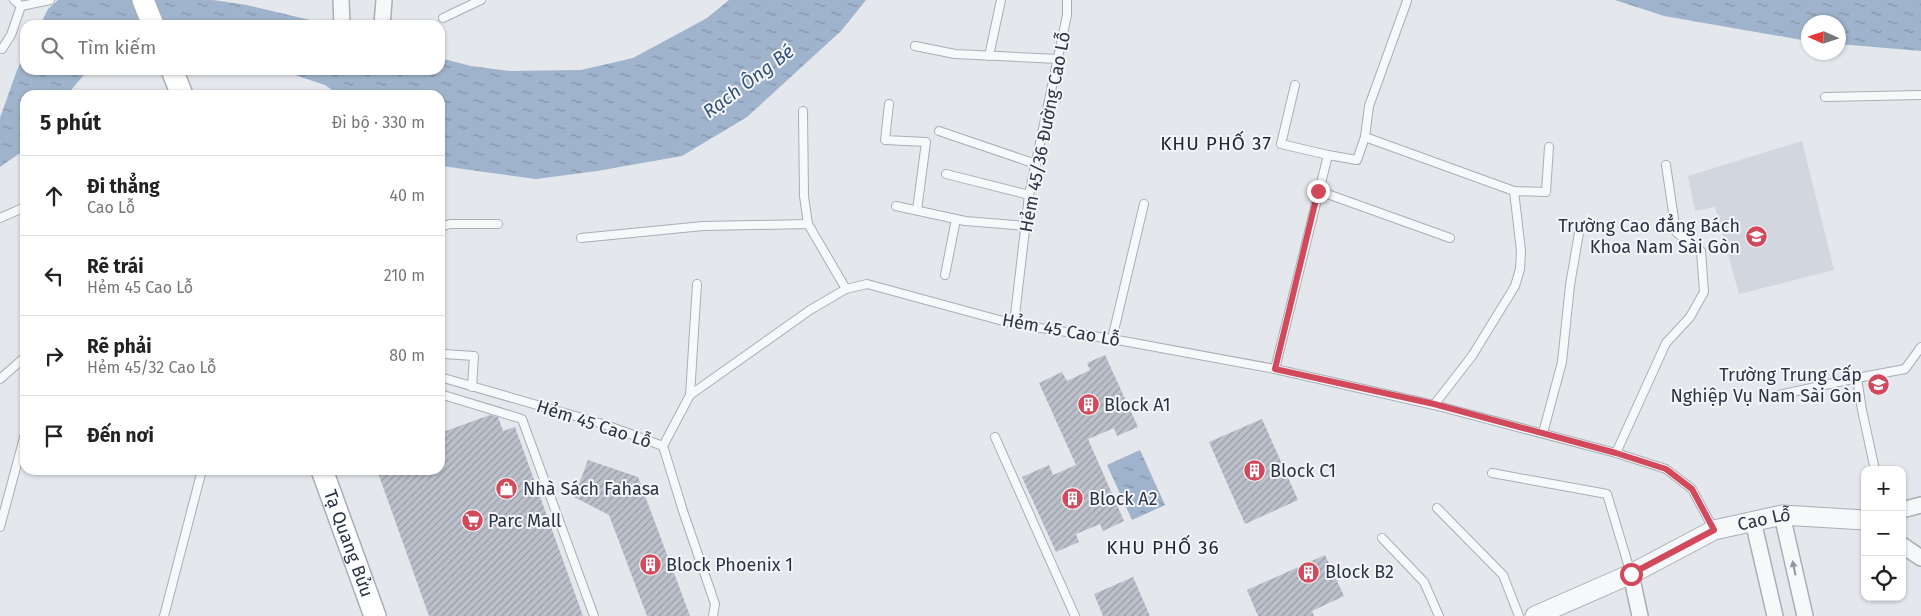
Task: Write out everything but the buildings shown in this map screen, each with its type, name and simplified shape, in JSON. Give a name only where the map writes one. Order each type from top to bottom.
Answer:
[{"type":"main road","points":[[143,0],[151,20]]},
{"type":"main road","points":[[174,75],[180,90]]},
{"type":"main road","name":"Tạ Quang Bửu","points":[[324,475],[375,616]]},
{"type":"street","points":[[341,0],[342,20]]},
{"type":"street","points":[[382,20],[384,0]]},
{"type":"street","points":[[1906,509],[1921,505]]},
{"type":"street","points":[[1782,515],[1804,616]]},
{"type":"street","name":"Cao Lỗ","points":[[1534,616],[1631,574],[1714,530],[1782,515],[1861,520]]},
{"type":"street","points":[[1753,520],[1775,616]]},
{"type":"street","points":[[1906,548],[1921,558]]},
{"type":"street","points":[[1631,574],[1640,616]]},
{"type":"lane","points":[[14,0],[21,6]]},
{"type":"lane","points":[[21,6],[50,0]]},
{"type":"lane","points":[[442,18],[481,0]]},
{"type":"lane","points":[[989,56],[1001,0]]},
{"type":"lane","name":"Hẻm 45/36 Đường Cao Lỗ","points":[[1014,324],[1029,195],[1068,15],[1067,0]]},
{"type":"lane","points":[[1295,85],[1281,144],[1357,160],[1366,137],[1369,106],[1407,1]]},
{"type":"lane","points":[[2,49],[11,35],[21,6]]},
{"type":"lane","points":[[915,46],[955,54],[1058,59]]},
{"type":"lane","points":[[1825,97],[1921,94]]},
{"type":"lane","points":[[889,104],[885,140],[926,142],[917,210]]},
{"type":"lane","points":[[803,111],[804,196],[808,224],[846,289]]},
{"type":"lane","points":[[939,132],[1036,164]]},
{"type":"lane","points":[[1366,137],[1514,191],[1546,192],[1549,147]]},
{"type":"lane","points":[[1275,369],[1328,155]]},
{"type":"lane","points":[[1616,453],[1666,343],[1690,317],[1704,292],[1701,251],[1676,232],[1666,165]]},
{"type":"lane","points":[[946,174],[1029,195]]},
{"type":"lane","points":[[1318,191],[1450,238]]},
{"type":"lane","points":[[1434,404],[1472,356],[1515,286],[1520,269],[1521,251],[1514,191]]},
{"type":"lane","points":[[1112,339],[1144,204]]},
{"type":"lane","points":[[896,206],[956,219],[1026,226]]},
{"type":"lane","points":[[0,218],[20,209]]},
{"type":"lane","points":[[945,275],[956,219]]},
{"type":"lane","points":[[445,226],[498,224]]},
{"type":"lane","points":[[581,238],[703,226],[808,224]]},
{"type":"lane","points":[[1543,433],[1562,362],[1570,285],[1580,226]]},
{"type":"lane","points":[[690,395],[697,284]]},
{"type":"lane","name":"Hẻm 45 Cao Lỗ","points":[[445,379],[603,424],[663,446],[690,395],[779,330],[846,289],[867,284],[1014,324],[1112,339],[1275,369],[1434,404],[1616,453],[1666,469],[1692,489],[1714,530]]},
{"type":"lane","points":[[1765,398],[1906,369],[1921,347]]},
{"type":"lane","points":[[445,354],[474,356],[472,387]]},
{"type":"lane","points":[[0,379],[20,361]]},
{"type":"lane","points":[[1857,378],[1874,466]]},
{"type":"lane","points":[[445,396],[522,419],[594,616]]},
{"type":"lane","points":[[995,437],[1075,616]]},
{"type":"lane","points":[[663,446],[715,604],[713,616]]},
{"type":"lane","points":[[0,527],[20,453]]},
{"type":"lane","points":[[1492,473],[1607,494],[1631,574]]},
{"type":"lane","points":[[164,616],[201,475]]},
{"type":"lane","points":[[1437,508],[1503,575],[1519,616]]},
{"type":"lane","points":[[1382,538],[1424,582],[1439,616]]},
{"type":"shaded area","points":[[1802,141],[1834,270],[1739,294],[1715,207],[1695,211],[1688,176]]},
{"type":"water","points":[[58,0],[213,0],[247,5],[310,20],[42,20],[48,9]]},
{"type":"water","name":"Rạch Ông Bé","points":[[729,0],[866,0],[841,31],[747,117],[682,156],[597,171],[536,179],[445,166],[445,90],[332,90],[325,85],[295,75],[445,75],[445,59],[471,66],[509,71],[581,70],[633,58],[707,18]]},
{"type":"water","points":[[1615,0],[1921,0],[1921,51],[1846,45],[1846,15],[1801,15],[1801,40],[1664,16]]},
{"type":"water","points":[[20,64],[20,75],[84,75],[71,90],[20,90],[20,153],[0,167],[0,118]]},
{"type":"water","points":[[1140,450],[1165,505],[1132,520],[1107,465]]},
{"type":"place","name":"Trường Cao đẳng Bách Khoa Nam Sài Gòn","points":[[1756,236]]},
{"type":"place","name":"Trường Trung Cấp Nghiệp Vụ Nam Sài Gòn","points":[[1878,385]]},
{"type":"place","name":"Block A1","points":[[1088,405]]},
{"type":"place","name":"Block C1","points":[[1254,471]]},
{"type":"place","name":"Nhà Sách Fahasa","points":[[507,489]]},
{"type":"place","name":"Block A2","points":[[1073,499]]},
{"type":"place","name":"Parc Mall","points":[[472,521]]},
{"type":"place","name":"Block Phoenix 1","points":[[650,565]]},
{"type":"place","name":"Block B2","points":[[1309,572]]},
{"type":"district","name":"KHU PHỐ 37","points":[[1216,143]]},
{"type":"district","name":"KHU PHỐ 36","points":[[1163,547]]},
{"type":"route","points":[[1318,191],[1275,369],[1434,404],[1616,453],[1666,469],[1692,489],[1714,530],[1631,574]]}]
